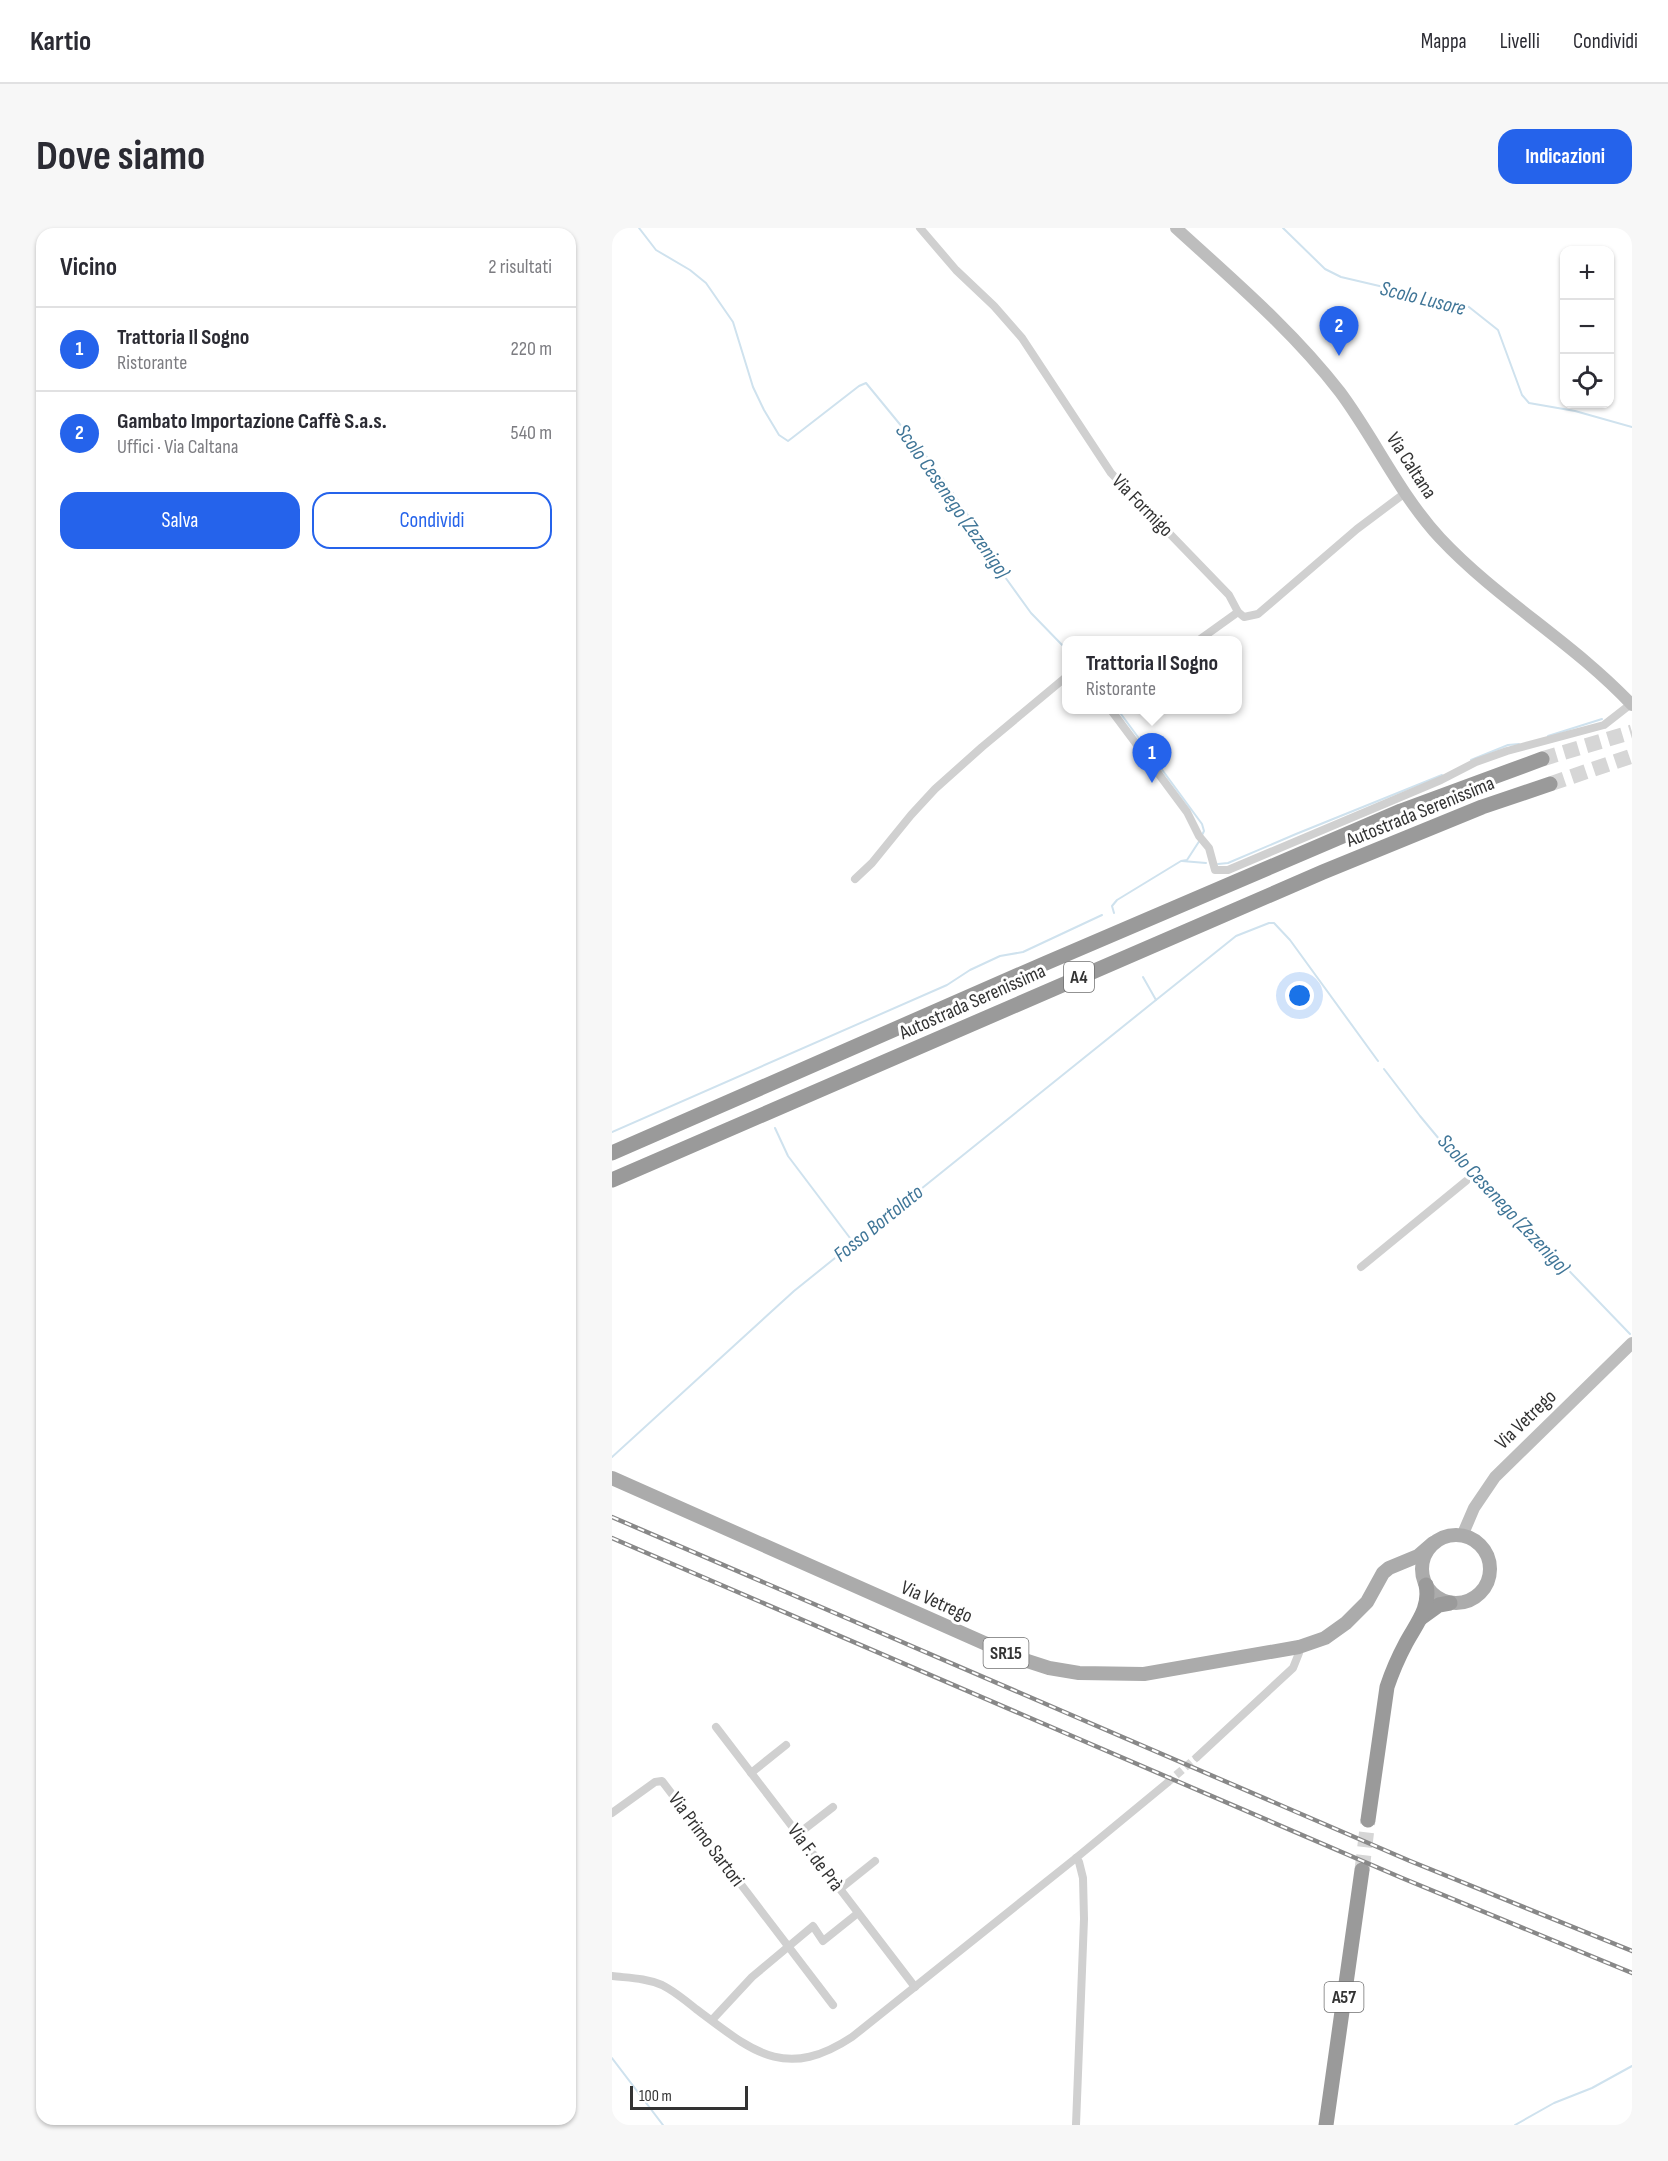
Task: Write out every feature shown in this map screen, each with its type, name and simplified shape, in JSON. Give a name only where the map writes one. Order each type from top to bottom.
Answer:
[{"type":"highway","name":"Autostrada Serenissima","points":[[612,1153],[1401,811],[1542,759]]},
{"type":"highway","name":"Autostrada Serenissima","points":[[612,1180],[1323,872],[1472,812],[1550,784]]},
{"type":"highway","points":[[1368,1820],[1386,1687],[1393,1668],[1421,1618],[1427,1600],[1425,1583]]},
{"type":"highway","points":[[1421,1618],[1438,1605],[1450,1603]]},
{"type":"highway","name":"A57","points":[[1326,2125],[1362,1870]]},
{"type":"main road","name":"Via Caltana","points":[[1176,228],[1285,330],[1326,374],[1352,409],[1405,492],[1454,552],[1631,705]]},
{"type":"main road","name":"Via Vetrego","points":[[612,1478],[1018,1658],[1049,1668],[1079,1673],[1144,1674],[1299,1647],[1324,1638],[1359,1612],[1383,1573],[1418,1556],[1442,1538],[1452,1535],[1462,1536],[1474,1508],[1495,1477],[1632,1343]]},
{"type":"main road","points":[[1397,1565],[1411,1569],[1439,1598],[1450,1603],[1466,1601],[1480,1593],[1490,1571],[1483,1548],[1470,1538],[1462,1536]]},
{"type":"main road","points":[[1425,1583],[1422,1564],[1433,1543]]},
{"type":"street","name":"Via Formigo","points":[[920,228],[1022,338],[1111,473],[1229,595],[1238,612]]},
{"type":"street","points":[[1205,636],[1238,612],[1244,617],[1258,614],[1357,529],[1405,492]]},
{"type":"street","points":[[855,879],[872,863],[935,789],[1062,680]]},
{"type":"street","points":[[1114,714],[1187,812],[1212,854],[1215,870],[1228,870],[1441,780],[1476,762],[1507,751],[1604,725],[1631,705]]},
{"type":"street","points":[[1361,1267],[1467,1181]]},
{"type":"street","points":[[1197,1757],[1293,1668],[1299,1647]]},
{"type":"street","name":"Via F. de Prà","points":[[716,1727],[915,1987]]},
{"type":"street","points":[[751,1773],[786,1746]]},
{"type":"street","name":"Via Primo Sartori","points":[[612,1814],[655,1782],[662,1781],[833,2005]]},
{"type":"street","points":[[612,1976],[646,1980],[664,1987],[748,2046],[765,2055],[801,2058],[823,2053],[838,2046],[915,1987],[1167,1783]]},
{"type":"street","points":[[798,1834],[833,1807]]},
{"type":"street","points":[[1076,1858],[1083,1878],[1084,1918],[1076,2125]]},
{"type":"street","points":[[840,1889],[875,1861]]},
{"type":"street","points":[[712,2020],[752,1977],[813,1926],[823,1941],[858,1913]]},
{"type":"waterway","name":"Scolo Cesenego (Zezenigo)","points":[[639,228],[656,250],[690,270],[706,283],[733,322],[753,387],[779,435],[788,441],[866,383],[935,467],[976,527],[1005,577],[1031,613],[1062,645]]},
{"type":"waterway","name":"Scolo Lusore","points":[[1283,228],[1325,269],[1341,277],[1469,307],[1498,330],[1522,395],[1529,403],[1575,411],[1632,427]]},
{"type":"waterway","name":"Scolo Cesenego (Zezenigo)","points":[[1121,714],[1202,824],[1204,831],[1202,835]]},
{"type":"waterway","points":[[1548,736],[1602,719]]},
{"type":"waterway","points":[[1471,760],[1508,745],[1519,744]]},
{"type":"waterway","points":[[1218,864],[1228,863],[1442,775]]},
{"type":"waterway","name":"Scolo Cesenego (Zezenigo)","points":[[1114,913],[1112,906],[1117,900],[1181,861],[1187,860],[1200,840]]},
{"type":"waterway","points":[[1182,861],[1206,863]]},
{"type":"waterway","name":"Fosso Bortolato","points":[[612,1132],[947,985],[970,970],[1000,956],[1023,952],[1102,915]]},
{"type":"waterway","name":"Scolo Cesenego (Zezenigo)","points":[[1143,977],[1156,1000],[1236,936],[1274,923],[1290,940],[1378,1061]]},
{"type":"waterway","name":"Fosso Bortolato","points":[[612,1457],[794,1291],[1156,1000]]},
{"type":"waterway","name":"Scolo Cesenego (Zezenigo)","points":[[1384,1069],[1469,1175],[1550,1251],[1630,1334]]},
{"type":"waterway","points":[[775,1128],[788,1156],[853,1242]]},
{"type":"waterway","points":[[612,2058],[663,2125]]},
{"type":"waterway","points":[[1515,2125],[1554,2103],[1592,2088],[1632,2066]]},
{"type":"tunnel","points":[[1542,759],[1632,732]]},
{"type":"tunnel","points":[[1550,784],[1632,756]]},
{"type":"tunnel","points":[[1167,1783],[1197,1757]]},
{"type":"tunnel","points":[[1362,1870],[1368,1820]]},
{"type":"railway","points":[[612,1517],[1410,1861],[1632,1951]]},
{"type":"railway","points":[[612,1538],[1402,1878],[1632,1973]]},
{"type":"place","name":"Gambato Importazione Caffè S.a.s.","points":[[1339,356]]},
{"type":"place","name":"Trattoria Il Sogno","points":[[1152,783]]}]
